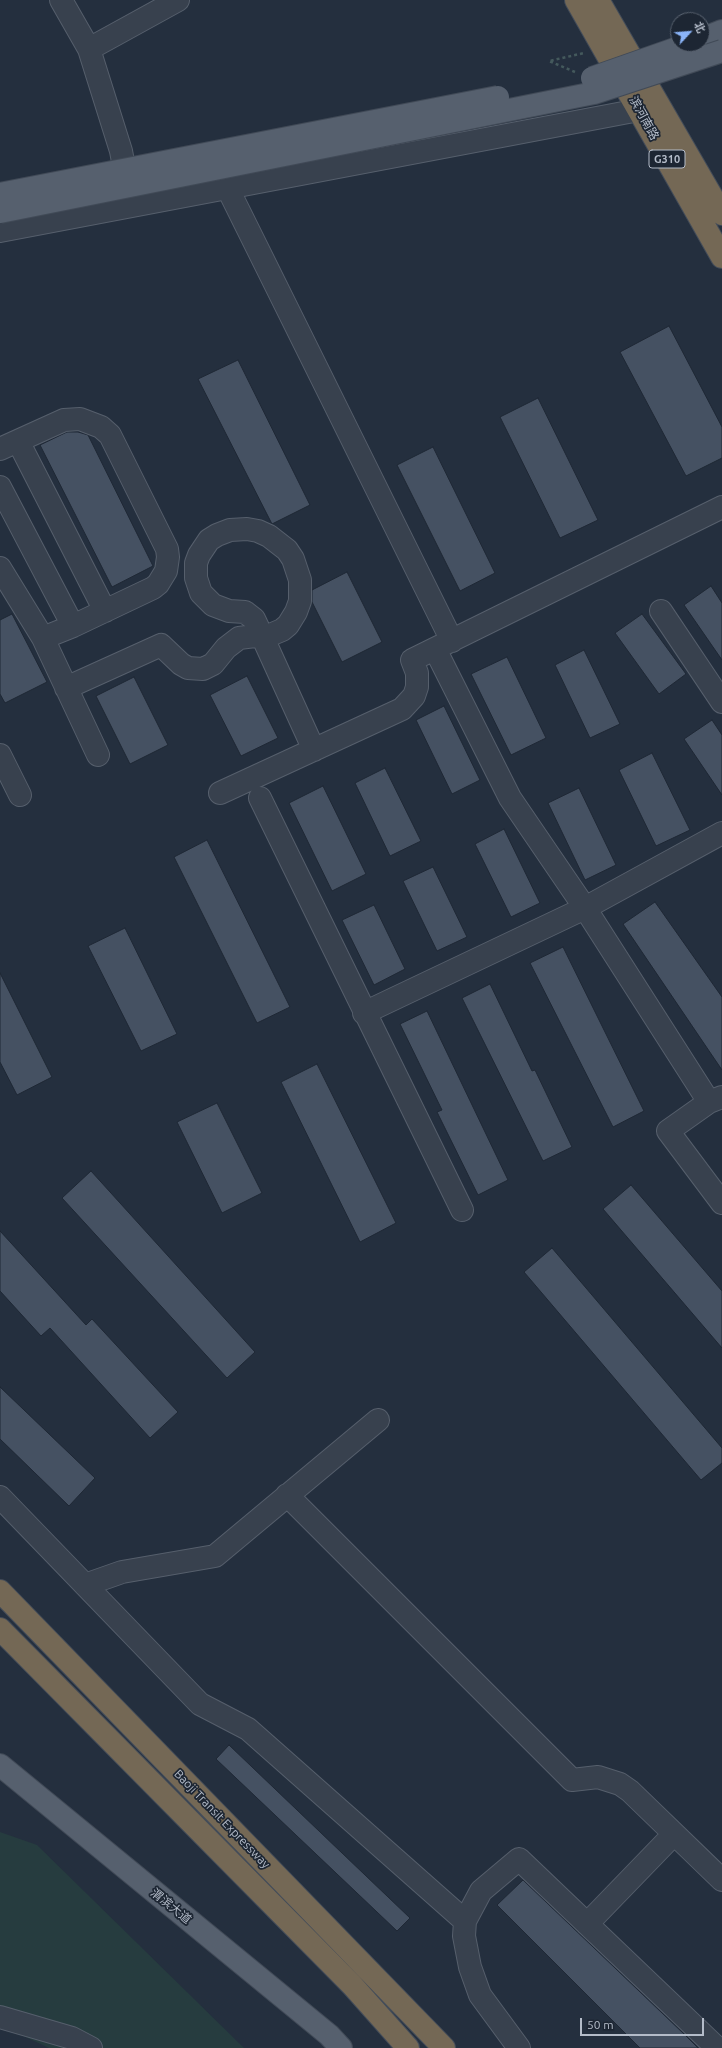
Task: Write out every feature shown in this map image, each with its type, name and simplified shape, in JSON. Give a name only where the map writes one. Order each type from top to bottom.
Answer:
[{"type":"highway","name":"滨河南路","points":[[585,3],[615,55],[722,214]]},
{"type":"highway","name":"滨河南路","points":[[615,55],[639,110],[722,257]]},
{"type":"highway","name":"Baoji Transit Expressway","points":[[0,1591],[444,2048]]},
{"type":"highway","name":"Baoji Transit Expressway","points":[[0,1629],[352,1985],[408,2048]]},
{"type":"main road","points":[[710,36],[722,31]]},
{"type":"main road","points":[[0,194],[590,79],[670,51]]},
{"type":"main road","points":[[0,212],[594,93],[722,51]]},
{"type":"main road","name":"渭滨大道","points":[[0,1765],[329,2035],[341,2048]]},
{"type":"street","points":[[61,0],[89,49],[121,151],[132,206]]},
{"type":"street","points":[[89,49],[178,0]]},
{"type":"street","points":[[0,231],[639,110]]},
{"type":"street","points":[[228,189],[444,645],[510,798],[716,1099],[668,1131],[722,1203]]},
{"type":"street","points":[[43,638],[105,611],[158,584],[166,571],[168,557],[167,549],[110,434],[91,422],[72,419],[56,423],[9,445],[105,611]]},
{"type":"street","points":[[0,486],[73,626]]},
{"type":"street","points":[[220,794],[402,709],[411,699],[417,687],[417,673],[412,660],[722,507]]},
{"type":"street","points":[[66,688],[160,645],[181,664],[188,668],[202,668],[213,664],[226,648],[239,638],[255,636],[263,638],[282,630],[288,625],[296,612],[301,591],[298,569],[287,550],[269,536],[247,529],[225,531],[209,540],[199,554],[195,571],[198,586],[206,599],[220,609],[245,612],[254,619],[263,638],[314,750]]},
{"type":"street","points":[[2,575],[43,638],[98,755]]},
{"type":"street","points":[[661,611],[722,702]]},
{"type":"street","points":[[0,755],[20,795]]},
{"type":"street","points":[[260,798],[364,1013],[462,1210]]},
{"type":"street","points":[[364,1013],[584,908],[722,834]]},
{"type":"street","points":[[85,1585],[122,1572],[215,1556],[378,1420]]},
{"type":"street","points":[[287,1495],[572,1780],[598,1777],[620,1784],[630,1791],[722,1880]]},
{"type":"street","points":[[0,1497],[200,1704],[248,1729],[464,1921]]},
{"type":"street","points":[[587,1924],[674,1834]]},
{"type":"street","points":[[519,2048],[488,2007],[475,1982],[466,1952],[464,1921],[481,1891],[519,1859],[718,2048]]},
{"type":"street","points":[[0,2017],[72,2038],[91,2048]]},
{"type":"path","points":[[590,79],[550,61],[615,55]]},
{"type":"green space","points":[[0,1832],[37,1845],[244,2048],[49,2048],[0,2025]]},
{"type":"building","points":[[669,326],[722,427],[722,458],[686,476],[620,352]]},
{"type":"building","points":[[238,360],[310,505],[272,524],[198,379]]},
{"type":"building","points":[[538,398],[598,520],[560,538],[500,417]]},
{"type":"building","points":[[67,432],[78,432],[88,435],[153,566],[112,587],[40,445]]},
{"type":"building","points":[[433,447],[495,573],[460,591],[397,465]]},
{"type":"building","points":[[347,572],[382,642],[342,662],[312,602],[312,590]]},
{"type":"building","points":[[711,586],[722,603],[722,660],[684,605]]},
{"type":"building","points":[[12,614],[47,682],[5,703],[0,694],[0,620]]},
{"type":"building","points":[[642,614],[686,674],[659,694],[615,633]]},
{"type":"building","points":[[584,650],[620,724],[590,738],[555,665]]},
{"type":"building","points":[[507,657],[546,738],[511,755],[471,674]]},
{"type":"building","points":[[247,676],[278,738],[241,756],[210,695]]},
{"type":"building","points":[[134,677],[168,745],[130,764],[96,696]]},
{"type":"building","points":[[444,706],[480,780],[452,794],[416,720]]},
{"type":"building","points":[[712,720],[722,735],[722,795],[684,739]]},
{"type":"building","points":[[652,753],[690,830],[656,846],[619,770]]},
{"type":"building","points":[[385,768],[421,841],[390,856],[355,783]]},
{"type":"building","points":[[323,786],[366,874],[332,891],[289,803]]},
{"type":"building","points":[[579,788],[616,865],[585,880],[548,803]]},
{"type":"building","points":[[504,829],[540,903],[511,917],[475,844]]},
{"type":"building","points":[[207,840],[290,1007],[257,1023],[174,857]]},
{"type":"building","points":[[433,867],[467,937],[437,951],[403,881]]},
{"type":"building","points":[[655,902],[722,997],[722,1070],[623,924]]},
{"type":"building","points":[[374,905],[405,969],[374,985],[342,920]]},
{"type":"building","points":[[125,928],[177,1034],[141,1051],[88,946]]},
{"type":"building","points":[[563,947],[644,1111],[613,1127],[530,963]]},
{"type":"building","points":[[0,973],[52,1077],[17,1095],[0,1062]]},
{"type":"building","points":[[490,984],[532,1071],[535,1070],[572,1147],[543,1161],[462,998]]},
{"type":"building","points":[[427,1011],[508,1180],[478,1195],[437,1112],[442,1110],[400,1024]]},
{"type":"building","points":[[317,1064],[396,1223],[360,1242],[281,1082]]},
{"type":"building","points":[[217,1103],[262,1193],[222,1213],[177,1122]]},
{"type":"building","points":[[91,1171],[255,1352],[227,1378],[62,1198]]},
{"type":"building","points":[[631,1185],[722,1291],[722,1348],[603,1209]]},
{"type":"building","points":[[0,1231],[86,1325],[92,1319],[178,1412],[150,1438],[50,1328],[41,1336],[0,1291]]},
{"type":"building","points":[[552,1248],[722,1448],[722,1463],[701,1480],[524,1272]]},
{"type":"building","points":[[0,1387],[95,1478],[69,1506],[0,1439]]},
{"type":"building","points":[[229,1745],[410,1918],[397,1931],[216,1759]]},
{"type":"building","points":[[523,1880],[698,2048],[640,2048],[497,1905]]}]
